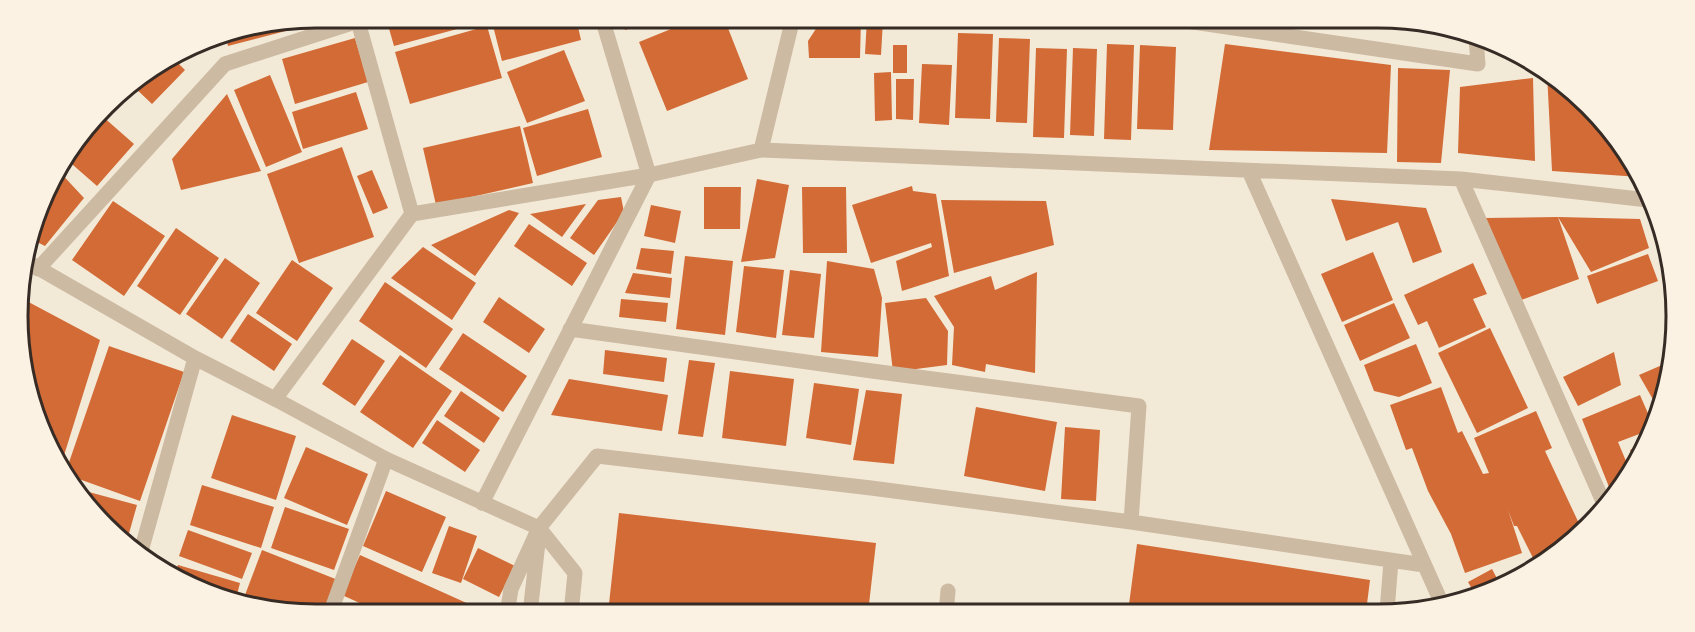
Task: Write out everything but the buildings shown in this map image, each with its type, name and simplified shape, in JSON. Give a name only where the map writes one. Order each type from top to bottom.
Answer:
[{"type":"street","points":[[33,264],[225,64],[334,28]]},
{"type":"street","points":[[360,28],[412,214]]},
{"type":"street","points":[[482,503],[649,175],[606,28]]},
{"type":"street","points":[[761,150],[791,28]]},
{"type":"street","points":[[1234,28],[1478,64],[1477,46]]},
{"type":"street","points":[[275,399],[412,214],[649,175],[761,150],[1461,178],[1642,199]]},
{"type":"street","points":[[1249,171],[1439,597]]},
{"type":"street","points":[[1461,178],[1601,498]]},
{"type":"street","points":[[33,266],[195,358],[386,459],[539,528],[575,573],[572,604]]},
{"type":"street","points":[[570,329],[1139,406],[1131,522]]},
{"type":"street","points":[[143,545],[195,358]]},
{"type":"street","points":[[509,604],[512,589],[539,528],[597,456],[871,488],[1131,522],[1424,565]]},
{"type":"street","points":[[334,604],[386,459]]},
{"type":"street","points":[[531,604],[539,528]]},
{"type":"street","points":[[1388,604],[1391,561]]},
{"type":"street","points":[[947,604],[948,591]]}]
